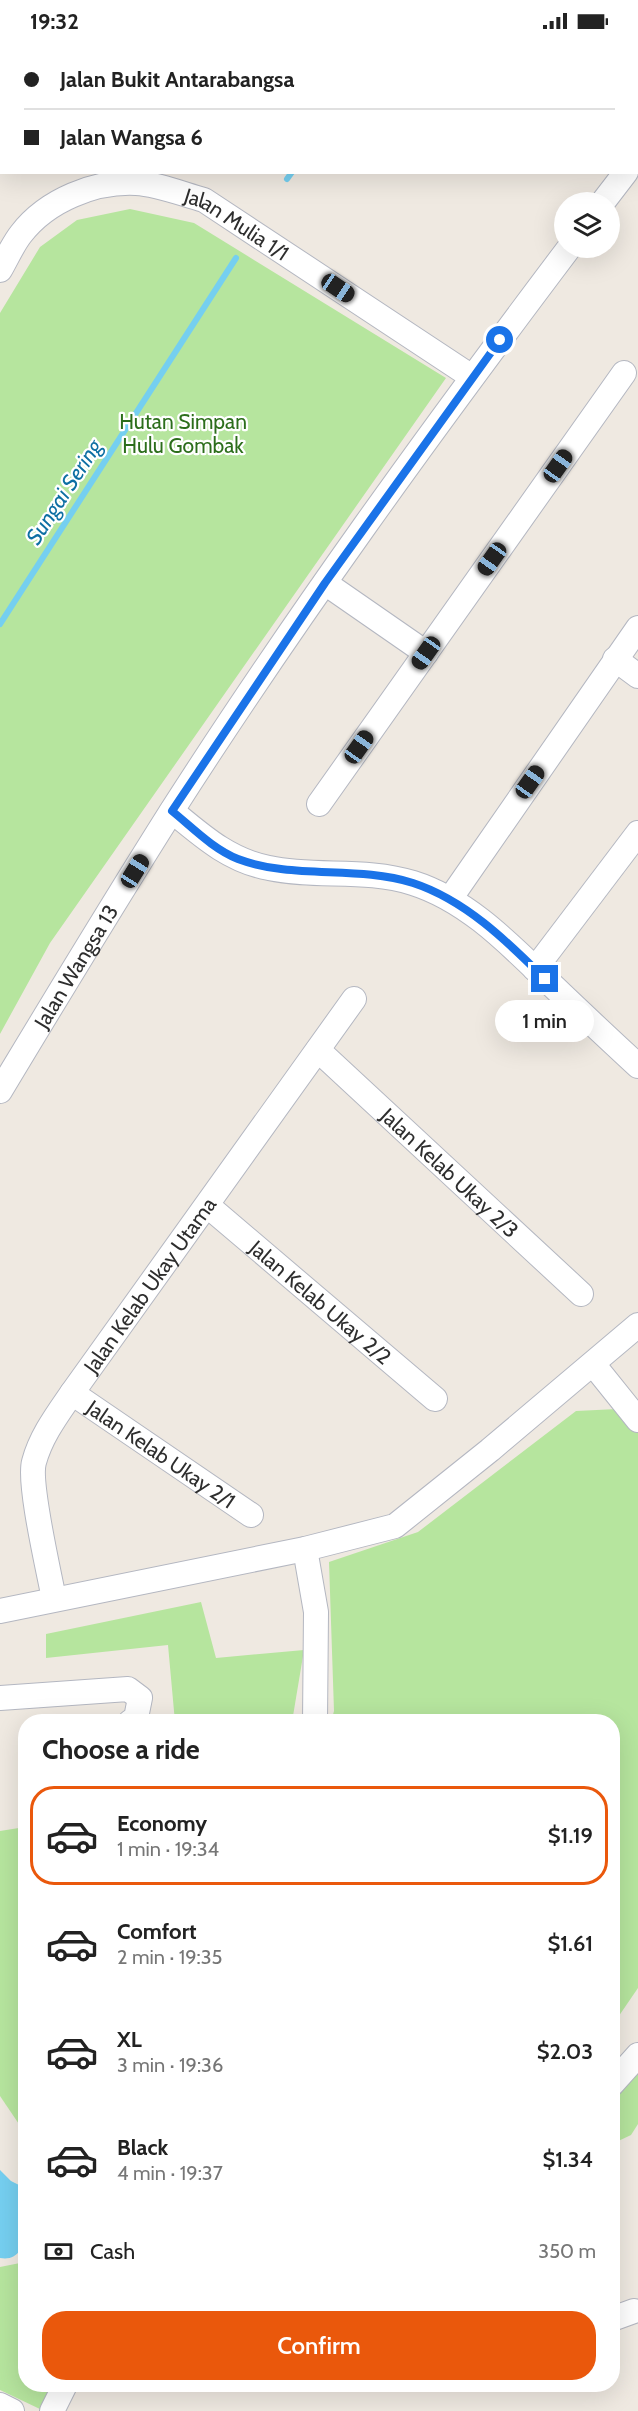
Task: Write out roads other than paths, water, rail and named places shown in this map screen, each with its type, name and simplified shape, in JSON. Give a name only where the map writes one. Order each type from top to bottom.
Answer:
[{"type":"street","points":[[611,192],[624,174]]},
{"type":"street","name":"Jalan Mulia 1/1","points":[[0,270],[22,233],[51,207],[84,189],[136,183],[176,192],[204,200],[472,377]]},
{"type":"street","name":"Jalan Wangsa 13","points":[[0,1091],[172,811],[325,583],[472,377],[561,258]]},
{"type":"street","points":[[319,804],[624,373]]},
{"type":"street","points":[[325,583],[426,653]]},
{"type":"street","points":[[450,899],[638,628]]},
{"type":"street","points":[[615,659],[638,676]]},
{"type":"street","points":[[172,811],[213,845],[237,858],[258,865],[269,868],[365,874],[413,883],[450,899],[501,937],[635,1057]]},
{"type":"street","points":[[535,969],[638,833]]},
{"type":"street","name":"Jalan Kelab Ukay Utama","points":[[54,1599],[35,1491],[33,1465],[42,1439],[72,1393],[354,999]]},
{"type":"street","name":"Jalan Kelab Ukay 2/3","points":[[318,1050],[581,1294]]},
{"type":"street","name":"Jalan Kelab Ukay 2/2","points":[[208,1206],[435,1399]]},
{"type":"street","points":[[0,1611],[305,1549],[394,1526],[638,1325]]},
{"type":"street","points":[[593,1364],[638,1420]]},
{"type":"street","name":"Jalan Kelab Ukay 2/1","points":[[72,1393],[251,1515]]},
{"type":"street","points":[[305,1549],[316,1612],[315,1714]]},
{"type":"street","points":[[0,1698],[128,1689],[140,1698],[137,1714]]},
{"type":"street","points":[[620,2075],[638,2055]]},
{"type":"street","points":[[52,2411],[62,2392]]},
{"type":"street","points":[[0,2405],[12,2411]]},
{"type":"water","points":[[0,2170],[18,2184],[18,2253],[11,2258],[0,2258]]},
{"type":"waterway","name":"Sungai Sering","points":[[287,179],[291,174]]},
{"type":"waterway","name":"Sungai Sering","points":[[0,624],[236,258]]},
{"type":"park label","name":"Hutan Simpan Hulu Gombak","points":[[183,433]]}]
